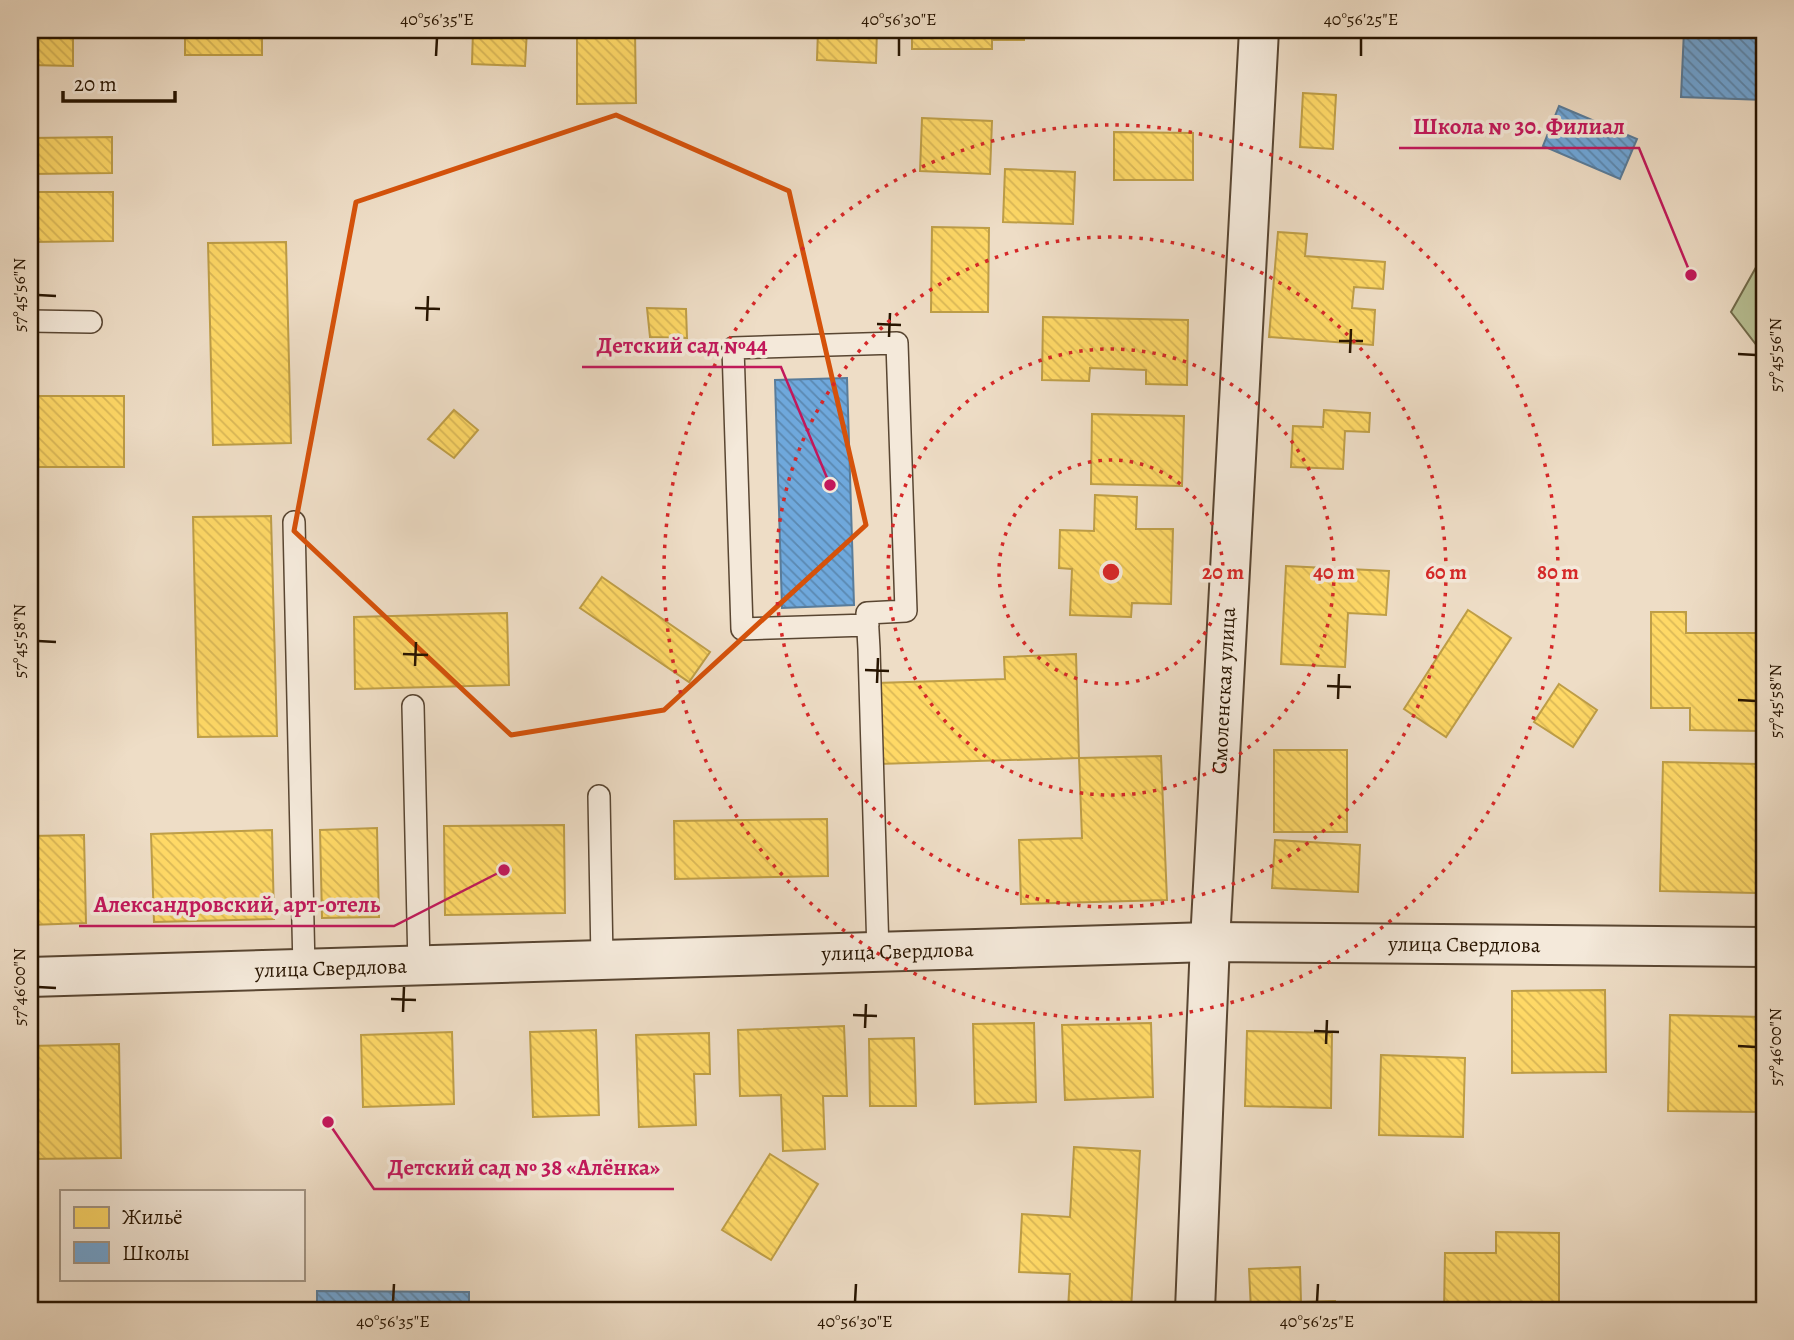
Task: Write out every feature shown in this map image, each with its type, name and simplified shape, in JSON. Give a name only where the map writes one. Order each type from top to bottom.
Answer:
[{"type":"street","name":"Смоленская улица","points":[[1195,1310],[1210,942],[1259,30]]},
{"type":"street","name":"улица Свердлова","points":[[30,977],[1210,942],[1764,947]]},
{"type":"lane","points":[[30,321],[91,321]]},
{"type":"lane","points":[[868,625],[742,629],[733,348],[897,344],[906,611],[867,613],[868,625],[878,952]]},
{"type":"lane","points":[[294,522],[304,969]]},
{"type":"lane","points":[[413,706],[419,965]]},
{"type":"lane","points":[[599,796],[602,960]]},
{"type":"highlighted area","points":[[616,115],[789,191],[866,525],[664,710],[511,735],[294,531],[356,202]]},
{"type":"green space","points":[[1764,253],[1764,355],[1731,312]]},
{"type":"building: Жильё","points":[[30,30],[73,30],[73,66],[30,65]]},
{"type":"building: Жильё","points":[[185,30],[262,30],[262,55],[185,55]]},
{"type":"building: Жильё","points":[[473,30],[527,30],[525,66],[472,64]]},
{"type":"building: Жильё","points":[[577,30],[635,30],[636,103],[577,104]]},
{"type":"building: Жильё","points":[[818,30],[877,30],[876,63],[817,60]]},
{"type":"building: Жильё","points":[[912,30],[1024,30],[1024,40],[992,40],[992,49],[912,49]]},
{"type":"building: Жильё","points":[[1303,93],[1336,95],[1333,149],[1300,147]]},
{"type":"building: Жильё","points":[[922,118],[992,121],[990,174],[920,171]]},
{"type":"building: Жильё","points":[[1114,132],[1193,133],[1193,180],[1114,180]]},
{"type":"building: Жильё","points":[[112,137],[112,173],[30,174],[30,138]]},
{"type":"building: Жильё","points":[[1005,169],[1075,172],[1073,224],[1003,222]]},
{"type":"building: Жильё","points":[[30,192],[113,192],[113,241],[30,242]]},
{"type":"building: Жильё","points":[[932,227],[989,228],[988,312],[931,312]]},
{"type":"building: Жильё","points":[[1278,232],[1307,234],[1305,256],[1385,262],[1383,289],[1354,287],[1352,308],[1375,310],[1373,345],[1269,337]]},
{"type":"building: Жильё","points":[[286,242],[291,443],[213,445],[208,243]]},
{"type":"building: Жильё","points":[[647,308],[686,309],[687,338],[650,337]]},
{"type":"building: Жильё","points":[[1043,317],[1188,320],[1187,385],[1146,384],[1146,370],[1090,368],[1089,381],[1042,380]]},
{"type":"building: Жильё","points":[[30,396],[124,396],[124,467],[30,467]]},
{"type":"building: Жильё","points":[[454,410],[478,430],[454,458],[428,439]]},
{"type":"building: Жильё","points":[[1324,410],[1370,413],[1369,432],[1345,431],[1343,469],[1291,467],[1293,426],[1323,427]]},
{"type":"building: Жильё","points":[[1092,414],[1184,416],[1182,486],[1091,484]]},
{"type":"building: Жильё","points":[[1095,495],[1137,497],[1136,529],[1173,529],[1171,604],[1132,603],[1131,617],[1070,615],[1072,569],[1059,568],[1060,530],[1094,531]]},
{"type":"building: Жильё","points":[[271,516],[277,736],[198,737],[193,517]]},
{"type":"building: Жильё","points":[[1286,566],[1389,571],[1386,615],[1348,613],[1345,667],[1281,664]]},
{"type":"building: Жильё","points":[[602,577],[710,652],[689,682],[580,608]]},
{"type":"building: Жильё","points":[[1468,610],[1511,638],[1446,737],[1404,709]]},
{"type":"building: Жильё","points":[[1651,612],[1686,612],[1686,633],[1764,633],[1764,731],[1690,730],[1690,708],[1651,708]]},
{"type":"building: Жильё","points":[[507,613],[509,685],[355,689],[354,617]]},
{"type":"building: Жильё","points":[[1076,654],[1079,758],[878,764],[876,683],[1005,679],[1004,657]]},
{"type":"building: Жильё","points":[[1559,684],[1597,710],[1573,747],[1534,722]]},
{"type":"building: Жильё","points":[[1274,750],[1347,750],[1347,832],[1274,832]]},
{"type":"building: Жильё","points":[[1161,756],[1167,900],[1021,904],[1019,840],[1082,838],[1079,758]]},
{"type":"building: Жильё","points":[[1663,762],[1759,764],[1756,893],[1660,891]]},
{"type":"building: Жильё","points":[[827,819],[828,876],[675,879],[674,821]]},
{"type":"building: Жильё","points":[[564,825],[565,913],[445,915],[444,826]]},
{"type":"building: Жильё","points":[[377,828],[379,917],[322,918],[320,830]]},
{"type":"building: Жильё","points":[[272,830],[274,919],[154,922],[151,834]]},
{"type":"building: Жильё","points":[[84,835],[86,923],[30,925],[30,836]]},
{"type":"building: Жильё","points":[[1275,840],[1360,845],[1358,892],[1272,888]]},
{"type":"building: Жильё","points":[[1605,990],[1606,1072],[1512,1073],[1512,991]]},
{"type":"building: Жильё","points":[[1670,1015],[1764,1017],[1764,1112],[1668,1111]]},
{"type":"building: Жильё","points":[[1034,1023],[1036,1102],[975,1104],[973,1024]]},
{"type":"building: Жильё","points":[[1151,1023],[1153,1097],[1065,1100],[1062,1025]]},
{"type":"building: Жильё","points":[[844,1026],[847,1096],[823,1096],[825,1149],[783,1151],[781,1095],[740,1096],[738,1030]]},
{"type":"building: Жильё","points":[[596,1030],[599,1115],[533,1117],[530,1032]]},
{"type":"building: Жильё","points":[[1247,1031],[1332,1033],[1331,1108],[1245,1106]]},
{"type":"building: Жильё","points":[[452,1032],[454,1104],[363,1107],[361,1035]]},
{"type":"building: Жильё","points":[[709,1033],[710,1074],[694,1074],[696,1125],[639,1127],[636,1035]]},
{"type":"building: Жильё","points":[[914,1038],[916,1106],[870,1106],[869,1039]]},
{"type":"building: Жильё","points":[[119,1044],[121,1158],[30,1159],[30,1046]]},
{"type":"building: Жильё","points":[[1381,1055],[1465,1058],[1463,1137],[1379,1135]]},
{"type":"building: Жильё","points":[[1074,1147],[1140,1151],[1131,1310],[1068,1310],[1070,1274],[1019,1272],[1022,1214],[1070,1217]]},
{"type":"building: Жильё","points":[[770,1154],[818,1184],[771,1260],[722,1230]]},
{"type":"building: Жильё","points":[[1496,1232],[1559,1233],[1559,1310],[1444,1310],[1445,1253],[1496,1253]]},
{"type":"building: Жильё","points":[[1300,1267],[1301,1302],[1335,1301],[1336,1310],[1251,1310],[1249,1269]]},
{"type":"building: Школы","points":[[1684,30],[1764,30],[1764,100],[1681,97]]},
{"type":"building: Школы","points":[[1559,106],[1637,139],[1620,179],[1543,146]]},
{"type":"building: Школы","points":[[847,378],[854,605],[782,608],[775,380]]},
{"type":"building: Школы","points":[[317,1291],[469,1292],[469,1310],[317,1310]]},
{"type":"place","name":"Школа № 30. Филиал","points":[[1691,275]]},
{"type":"place","name":"Детский сад №44","points":[[830,485]]},
{"type":"place","name":"Александровский, арт-отель","points":[[504,870]]},
{"type":"place","name":"Детский сад № 38 «Алёнка»","points":[[328,1122]]}]
